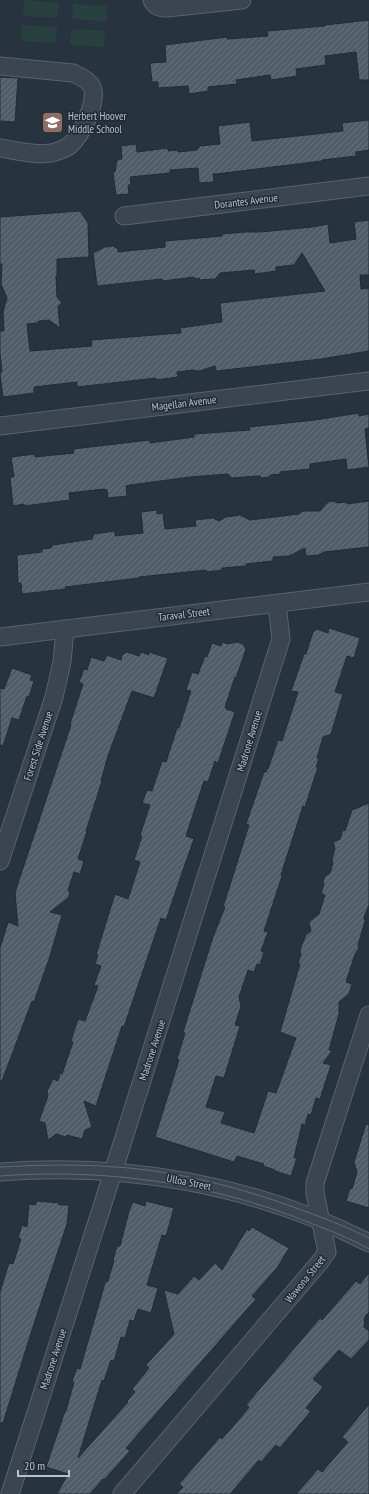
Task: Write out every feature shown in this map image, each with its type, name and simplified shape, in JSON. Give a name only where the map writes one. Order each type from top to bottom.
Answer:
[{"type":"street","points":[[152,0],[154,4],[160,8],[167,8],[242,0]]},
{"type":"street","points":[[0,66],[73,73],[83,77],[91,84],[93,101],[87,119],[77,137],[68,146],[54,153],[36,153],[0,148]]},
{"type":"street","name":"Dorantes Avenue","points":[[124,216],[369,186]]},
{"type":"street","name":"Magellan Avenue","points":[[0,426],[369,381]]},
{"type":"street","name":"Taraval Street","points":[[0,637],[369,592]]},
{"type":"street","name":"Madrone Avenue","points":[[10,1494],[125,1136],[281,639],[277,604]]},
{"type":"street","name":"Forest Side Avenue","points":[[0,861],[54,697],[62,662],[65,629]]},
{"type":"street","name":"Wawona Street","points":[[122,1494],[327,1252],[315,1193],[315,1183],[369,1015]]},
{"type":"street","name":"Ulloa Street","points":[[0,1172],[73,1169],[113,1171],[171,1178],[238,1193],[270,1202],[369,1243]]},
{"type":"green space","points":[[24,0],[59,3],[57,18],[23,16]]},
{"type":"green space","points":[[73,4],[107,6],[106,22],[72,19]]},
{"type":"green space","points":[[22,25],[57,27],[56,43],[21,41]]},
{"type":"green space","points":[[71,29],[105,31],[104,47],[70,45]]},
{"type":"building","points":[[369,20],[369,80],[359,80],[356,52],[325,56],[326,65],[296,69],[297,76],[271,80],[270,75],[236,80],[237,84],[208,87],[208,91],[189,94],[188,86],[158,88],[158,82],[152,82],[150,63],[166,62],[165,45],[227,37],[227,39],[268,36],[267,31],[325,26]]},
{"type":"building","points":[[0,77],[18,78],[15,122],[0,121]]},
{"type":"building","points":[[369,120],[369,150],[356,152],[356,156],[213,174],[214,182],[199,183],[198,168],[170,170],[170,173],[130,177],[131,185],[128,185],[129,194],[116,195],[113,173],[115,172],[117,160],[122,159],[121,146],[136,144],[137,152],[168,148],[168,151],[178,150],[178,152],[197,150],[200,146],[220,144],[218,126],[250,122],[252,141],[343,131],[342,123]]},
{"type":"building","points":[[80,211],[88,223],[89,257],[57,259],[57,297],[62,303],[58,306],[60,328],[49,320],[27,324],[30,351],[92,346],[91,340],[181,333],[180,328],[222,322],[220,303],[325,291],[302,253],[294,265],[276,267],[276,271],[255,274],[254,270],[220,273],[215,279],[200,280],[199,278],[194,279],[194,277],[97,286],[93,253],[105,247],[113,246],[118,249],[118,252],[165,247],[165,241],[222,236],[222,234],[313,227],[328,224],[330,243],[356,239],[354,222],[369,220],[369,275],[360,275],[361,289],[369,288],[369,351],[321,359],[216,371],[215,366],[199,371],[193,370],[177,372],[178,377],[156,380],[156,378],[77,387],[77,382],[34,387],[34,393],[3,397],[0,374],[2,371],[0,331],[4,331],[3,312],[7,298],[1,284],[2,264],[0,264],[0,217]]},
{"type":"building","points":[[359,413],[359,416],[369,414],[369,428],[365,429],[369,467],[347,470],[346,459],[310,464],[310,469],[280,472],[281,474],[270,475],[269,477],[262,478],[257,476],[232,478],[228,474],[190,477],[126,486],[127,496],[108,498],[107,490],[104,489],[69,493],[70,500],[13,506],[10,477],[14,477],[11,457],[35,454],[35,457],[74,453],[73,449],[150,440],[150,443],[194,437],[194,434],[250,430],[249,427],[315,420]]},
{"type":"building","points":[[334,501],[337,503],[347,502],[347,504],[369,501],[369,547],[324,552],[319,555],[306,556],[305,548],[289,556],[273,557],[273,561],[246,564],[246,566],[222,568],[222,570],[207,572],[206,570],[139,577],[65,587],[66,589],[22,594],[21,583],[18,583],[17,555],[42,552],[42,549],[51,548],[53,545],[92,539],[94,534],[115,531],[115,536],[143,533],[141,512],[157,510],[157,514],[163,513],[165,529],[196,526],[195,520],[213,518],[219,521],[226,517],[240,515],[250,520],[299,514],[303,511],[320,511],[328,502]]},
{"type":"building","points":[[329,628],[360,638],[354,658],[347,656],[335,692],[343,694],[331,734],[323,737],[317,758],[319,759],[316,767],[318,767],[305,807],[303,806],[264,931],[268,932],[261,951],[264,952],[260,965],[257,964],[254,972],[248,970],[239,997],[241,1006],[235,1025],[240,1026],[224,1078],[216,1076],[206,1107],[225,1112],[221,1123],[254,1133],[268,1091],[276,1093],[296,1038],[280,1032],[300,964],[298,964],[301,954],[301,947],[306,935],[311,931],[309,922],[319,914],[325,895],[321,893],[325,876],[330,873],[333,863],[332,860],[335,848],[333,842],[340,839],[343,830],[345,831],[352,810],[369,803],[369,905],[364,917],[365,921],[358,945],[359,948],[355,954],[346,982],[352,984],[349,994],[339,1002],[339,1014],[329,1050],[332,1051],[323,1063],[331,1065],[320,1099],[316,1098],[311,1115],[308,1114],[305,1125],[302,1124],[294,1158],[297,1158],[291,1176],[263,1166],[264,1164],[237,1156],[234,1162],[155,1137],[179,1060],[177,1059],[185,1033],[183,1032],[213,937],[225,907],[223,907],[249,825],[246,824],[264,772],[268,769],[278,740],[282,741],[298,692],[291,691],[313,632],[317,629],[328,633]]},
{"type":"building","points":[[222,642],[228,644],[237,642],[243,644],[246,649],[225,707],[227,708],[226,709],[235,712],[218,763],[215,761],[208,782],[204,781],[186,836],[194,839],[166,920],[161,918],[124,1027],[122,1026],[96,1106],[84,1101],[92,1127],[85,1130],[82,1139],[56,1134],[48,1140],[45,1123],[39,1121],[48,1096],[47,1091],[53,1079],[58,1081],[60,1073],[62,1074],[73,1042],[71,1041],[78,1019],[85,1021],[98,986],[94,985],[101,966],[95,964],[98,955],[96,955],[115,894],[128,899],[140,862],[134,860],[142,836],[140,835],[150,805],[142,803],[147,790],[152,791],[162,761],[166,762],[177,728],[179,728],[191,691],[186,690],[192,672],[198,674],[205,656],[207,657],[212,643],[221,646]]},
{"type":"building","points":[[127,652],[139,656],[141,652],[149,655],[149,652],[168,658],[154,698],[132,691],[108,756],[102,781],[78,859],[84,861],[80,874],[74,872],[68,890],[70,893],[68,898],[50,912],[62,915],[34,1002],[32,1001],[2,1081],[0,1080],[0,948],[8,922],[18,926],[15,893],[71,725],[70,724],[83,684],[79,682],[84,669],[87,670],[91,657],[104,661],[107,655],[121,660],[122,655]]},
{"type":"building","points":[[12,668],[32,675],[30,680],[34,681],[19,720],[12,718],[3,746],[0,745],[0,688],[4,689]]},
{"type":"building","points":[[366,1124],[369,1125],[369,1208],[346,1201],[350,1188],[352,1189],[357,1172],[354,1162]]},
{"type":"building","points":[[36,1201],[59,1203],[59,1205],[69,1205],[67,1224],[3,1423],[0,1423],[0,1292],[9,1263],[13,1264],[21,1239],[18,1238],[22,1225],[27,1227],[29,1204],[36,1205]]},
{"type":"building","points":[[146,1201],[174,1208],[166,1236],[162,1235],[147,1285],[158,1288],[151,1313],[138,1309],[134,1321],[130,1320],[125,1338],[121,1337],[114,1361],[111,1360],[104,1381],[102,1380],[78,1458],[128,1402],[127,1401],[135,1392],[132,1389],[149,1368],[146,1365],[174,1334],[164,1290],[178,1294],[194,1276],[199,1280],[215,1263],[222,1270],[247,1229],[249,1231],[252,1227],[289,1248],[277,1268],[252,1296],[256,1299],[126,1448],[130,1451],[104,1480],[103,1479],[90,1494],[57,1494],[68,1474],[46,1467],[66,1411],[74,1382],[72,1381],[77,1368],[80,1369],[105,1283],[108,1281],[117,1246],[120,1246],[129,1211],[133,1202],[145,1206]]},
{"type":"building","points":[[369,1273],[369,1312],[365,1316],[364,1327],[369,1331],[369,1340],[351,1359],[339,1350],[313,1379],[323,1387],[306,1408],[311,1411],[280,1448],[276,1445],[261,1462],[259,1460],[230,1494],[176,1494],[183,1487],[179,1484],[220,1437],[222,1439],[242,1416],[249,1407],[246,1405],[320,1318],[322,1320],[356,1281],[360,1284]]},
{"type":"building","points":[[369,1404],[369,1494],[296,1494],[318,1469],[322,1472],[348,1442],[342,1437]]},
{"type":"tram line","points":[[0,1167],[58,1165],[101,1166],[139,1169],[184,1176],[230,1187],[274,1200],[333,1222],[369,1238]]},
{"type":"tram line","points":[[0,1176],[79,1174],[157,1181],[195,1188],[271,1208],[339,1234],[369,1249]]},
{"type":"place","name":"Herbert Hoover Middle School","points":[[52,122]]}]
